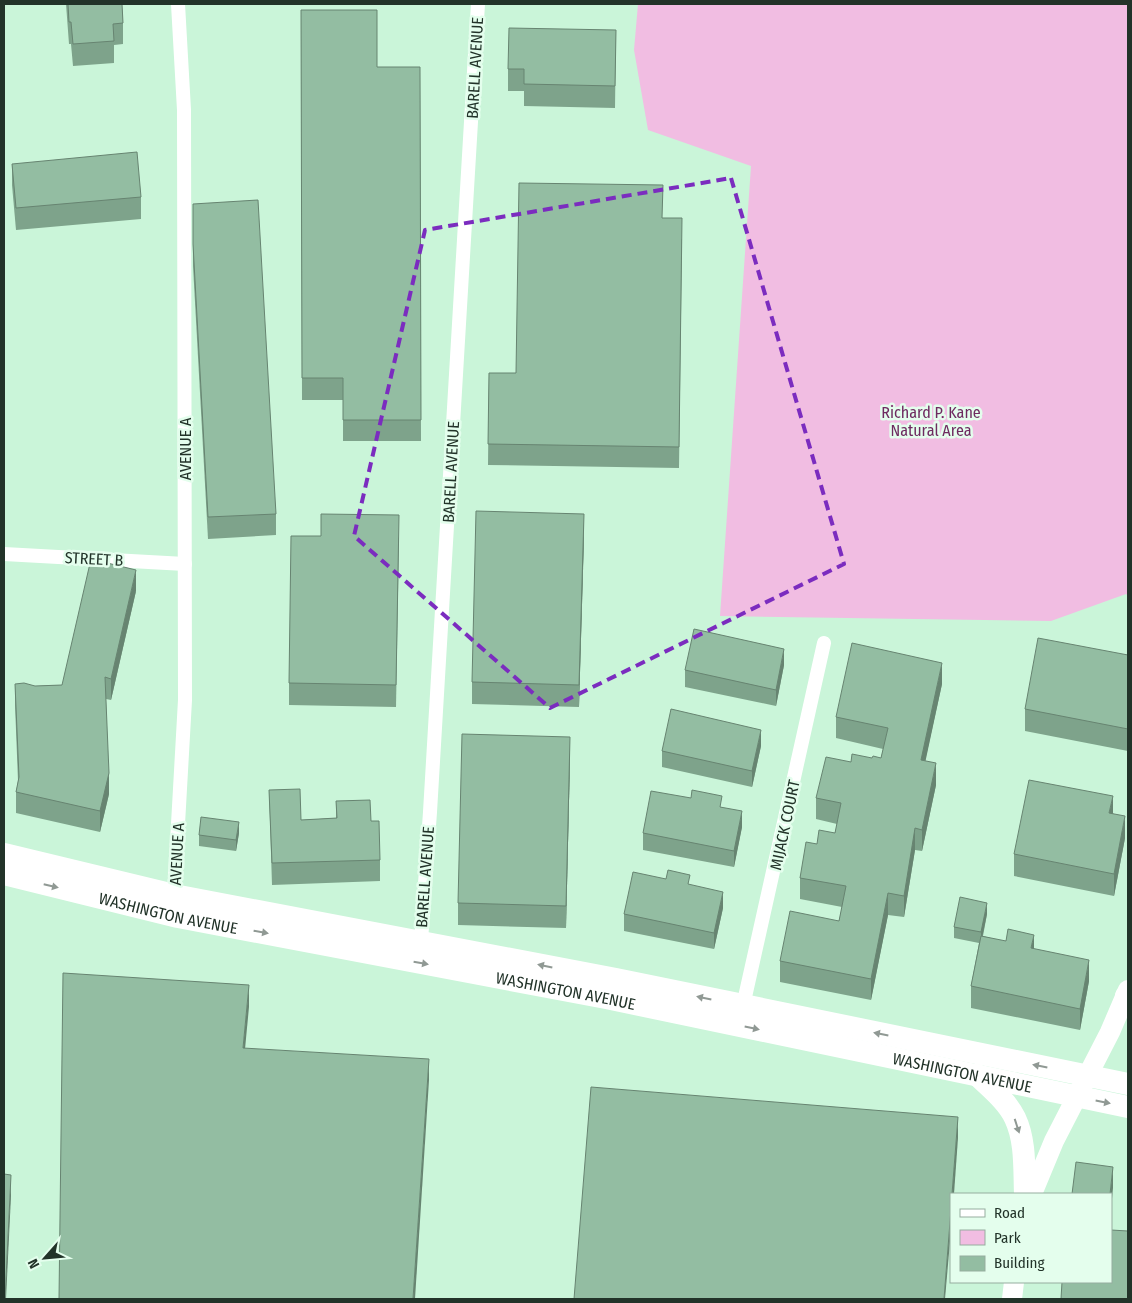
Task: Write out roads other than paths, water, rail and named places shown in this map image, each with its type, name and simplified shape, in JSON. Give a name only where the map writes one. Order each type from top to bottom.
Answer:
[{"type":"main road","name":"WASHINGTON AVENUE","points":[[4,854],[174,895],[616,979],[1128,1084]]},
{"type":"main road","name":"WASHINGTON AVENUE","points":[[4,874],[178,917],[606,998],[1128,1107]]},
{"type":"main road","points":[[977,1075],[1002,1100],[1015,1118],[1022,1143],[1025,1193]]},
{"type":"street","name":"AVENUE A","points":[[174,895],[185,700],[184,99],[178,4]]},
{"type":"street","name":"BARELL AVENUE","points":[[420,941],[430,812],[478,4]]},
{"type":"street","name":"STREET B","points":[[4,554],[185,564]]},
{"type":"street","name":"MIJACK COURT","points":[[743,1006],[824,644]]},
{"type":"street","points":[[1032,1193],[1054,1141],[1128,997]]},
{"type":"street","points":[[1012,1299],[1014,1283]]},
{"type":"park label","name":"Richard P. Kane Natural Area","points":[[931,421]]}]
